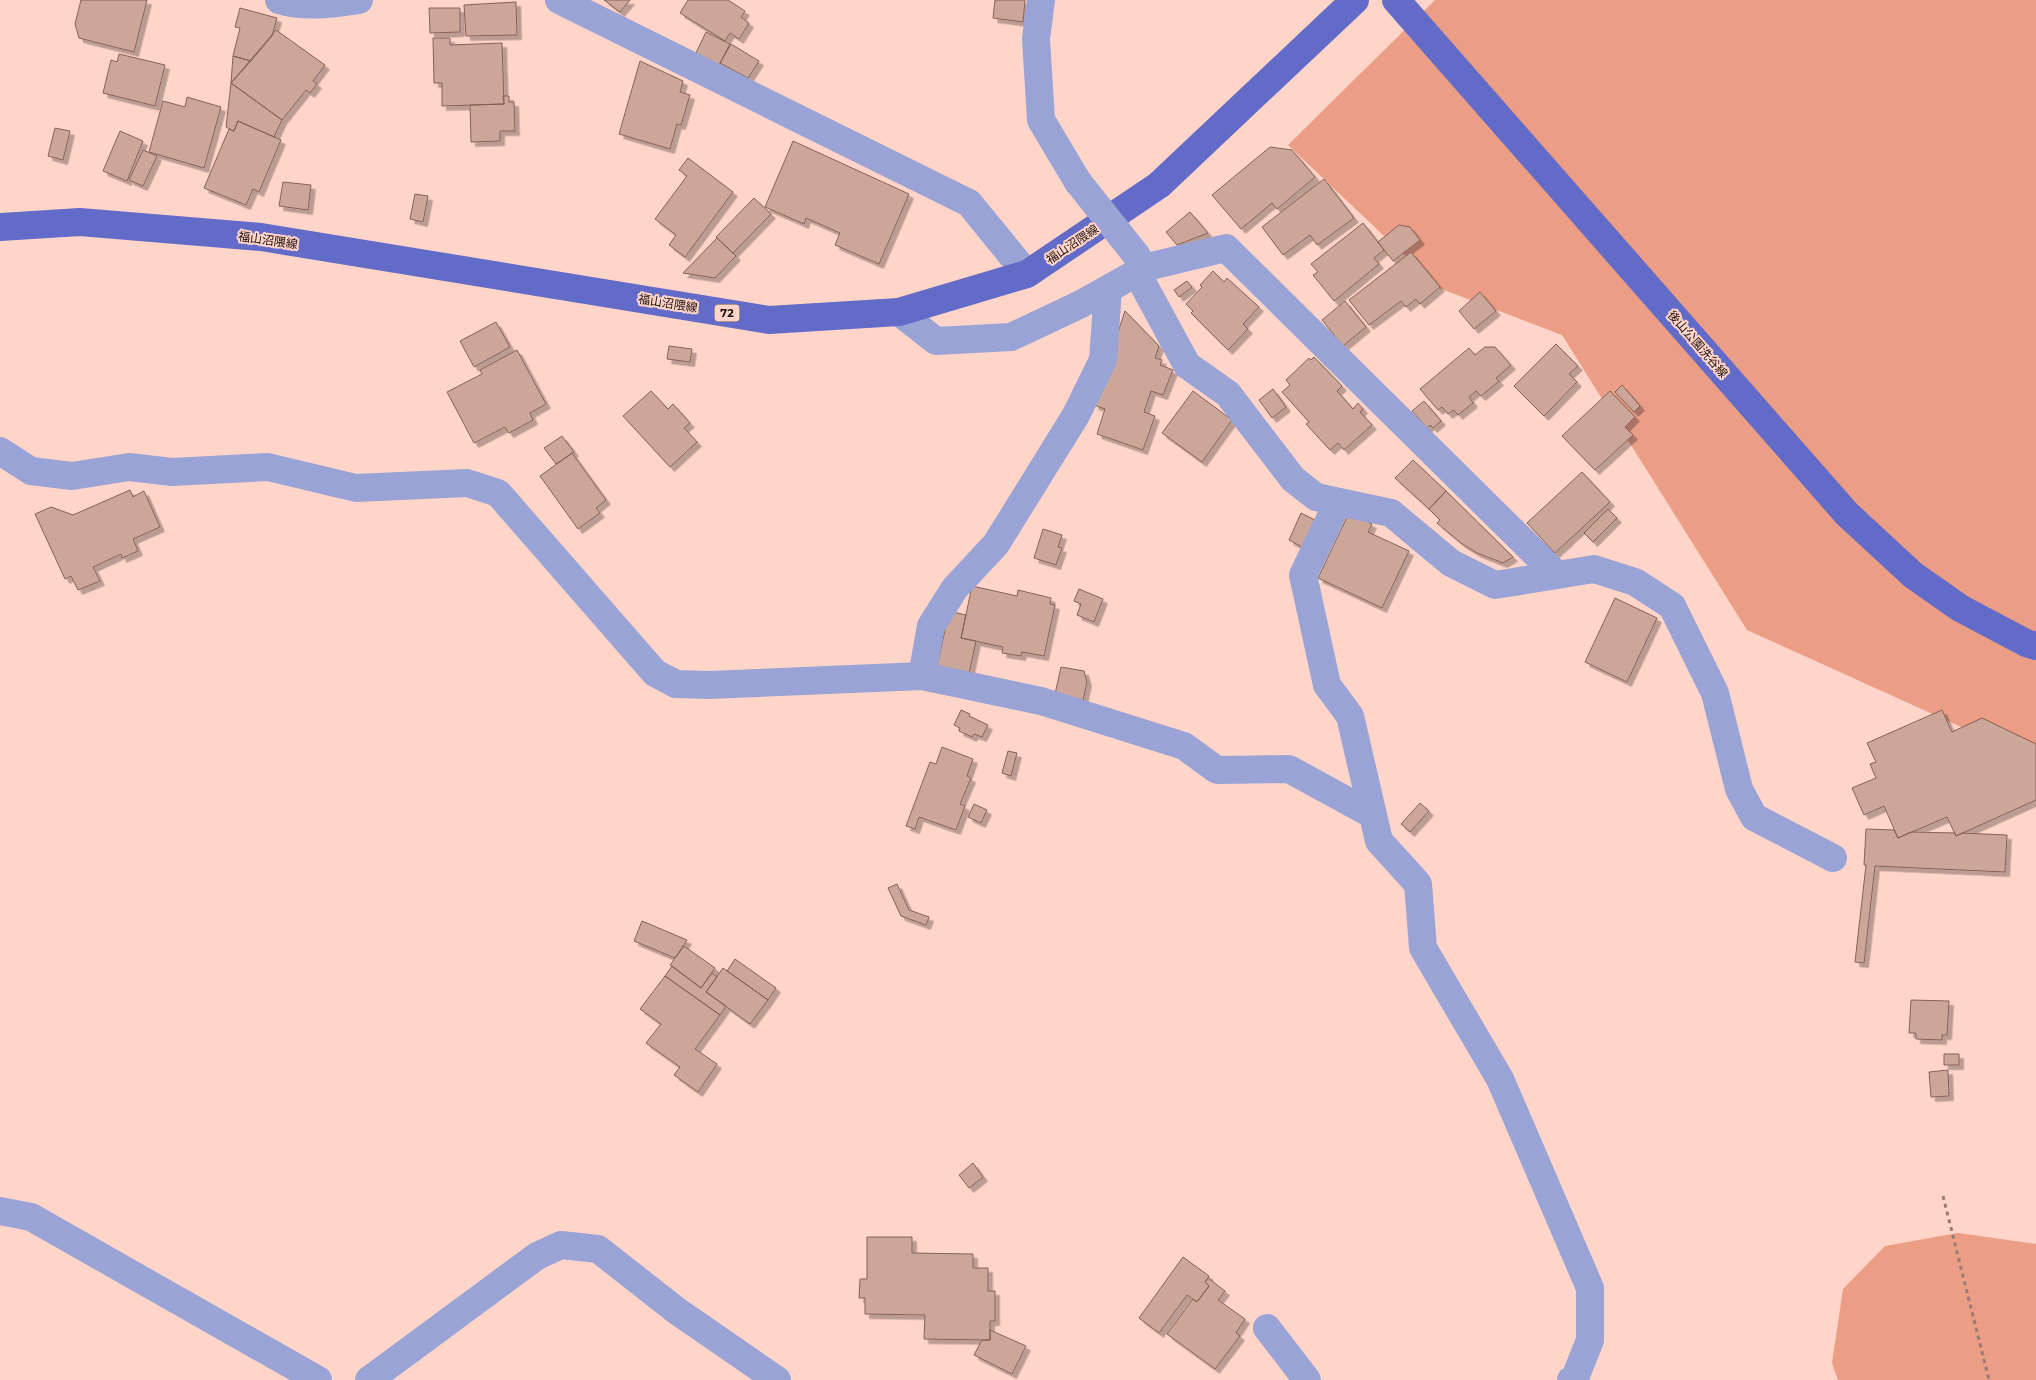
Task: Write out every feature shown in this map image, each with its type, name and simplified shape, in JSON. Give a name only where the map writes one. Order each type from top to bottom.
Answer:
[{"type":"main road","name":"福山沼隈線","points":[[0,227],[80,222],[261,238],[769,320],[899,312],[1027,274],[1159,185],[1355,0]]},
{"type":"main road","name":"後山公園洗谷線","points":[[1396,0],[1847,514],[1913,575],[1960,608],[2026,643],[2036,646]]},
{"type":"street","points":[[279,0],[291,4],[318,6],[359,0]]},
{"type":"street","points":[[559,0],[969,203],[1027,274]]},
{"type":"street","points":[[1041,0],[1036,39],[1041,120],[1078,182],[1140,266],[1187,365],[1228,394],[1292,479],[1316,497],[1391,513],[1451,563],[1495,585],[1594,569],[1635,582],[1672,606],[1715,693],[1739,789],[1754,817],[1833,858]]},
{"type":"street","points":[[899,312],[936,341],[1011,336],[1081,304],[1108,289],[1140,266],[1226,248],[1556,574]]},
{"type":"street","points":[[922,676],[931,626],[955,588],[996,544],[1076,414],[1103,360],[1108,289]]},
{"type":"street","points":[[0,451],[31,471],[72,476],[129,467],[172,472],[268,467],[356,488],[467,483],[498,492],[655,673],[676,684],[710,685],[922,676],[1051,704],[1184,746],[1218,770],[1289,769],[1373,815]]},
{"type":"street","points":[[1338,502],[1304,575],[1327,684],[1350,716],[1379,841],[1418,884],[1423,948],[1500,1079],[1590,1288],[1590,1340],[1575,1378],[1572,1380]]},
{"type":"street","points":[[0,1211],[31,1217],[318,1380]]},
{"type":"street","points":[[369,1380],[538,1256],[561,1245],[598,1249],[677,1311],[777,1380]]},
{"type":"street","points":[[1267,1328],[1307,1380]]},
{"type":"path","points":[[1943,1196],[1989,1380]]},
{"type":"shaded area","points":[[1435,0],[2036,0],[2036,761],[1747,630],[1562,335],[1439,288],[1288,145]]},
{"type":"shaded area","points":[[1958,1233],[2036,1244],[2036,1380],[1838,1380],[1832,1363],[1843,1289],[1885,1246]]},
{"type":"building","points":[[81,0],[147,0],[134,52],[79,38],[75,24]]},
{"type":"building","points":[[604,0],[630,0],[620,12]]},
{"type":"building","points":[[688,0],[728,0],[745,11],[741,17],[749,23],[739,39],[730,33],[725,41],[680,13]]},
{"type":"building","points":[[995,0],[1025,0],[1023,22],[993,18]]},
{"type":"building","points":[[516,2],[517,35],[466,36],[464,5]]},
{"type":"building","points":[[240,8],[277,18],[272,36],[251,61],[233,56],[240,28],[235,27]]},
{"type":"building","points":[[429,8],[460,8],[460,32],[430,33]]},
{"type":"building","points":[[276,30],[325,65],[313,81],[317,84],[310,93],[306,90],[282,120],[231,83]]},
{"type":"building","points":[[706,32],[730,44],[719,65],[696,53]]},
{"type":"building","points":[[433,38],[450,38],[450,45],[502,43],[504,104],[442,106],[442,83],[434,83]]},
{"type":"building","points":[[731,44],[759,61],[748,78],[720,63]]},
{"type":"building","points":[[119,54],[165,65],[155,106],[103,93],[111,60],[117,62]]},
{"type":"building","points":[[233,56],[251,61],[231,83]]},
{"type":"building","points":[[640,61],[683,81],[680,92],[690,95],[681,125],[677,124],[670,149],[619,134]]},
{"type":"building","points":[[231,83],[282,120],[274,137],[238,121],[234,131],[226,127]]},
{"type":"building","points":[[503,96],[509,96],[509,102],[514,102],[515,131],[500,131],[500,141],[471,142],[470,105],[504,104]]},
{"type":"building","points":[[187,97],[221,107],[204,168],[149,152],[163,101],[185,107]]},
{"type":"building","points":[[238,121],[281,140],[259,192],[253,189],[246,205],[204,188],[229,129],[234,131]]},
{"type":"building","points":[[55,128],[70,131],[63,160],[48,156]]},
{"type":"building","points":[[120,131],[143,141],[127,181],[103,171]]},
{"type":"building","points":[[793,141],[909,194],[879,264],[835,245],[840,233],[806,218],[804,224],[765,207]]},
{"type":"building","points":[[1270,147],[1292,150],[1315,177],[1277,209],[1272,203],[1241,229],[1212,195]]},
{"type":"building","points":[[143,150],[157,156],[143,186],[129,180]]},
{"type":"building","points":[[688,158],[733,192],[685,257],[669,245],[676,235],[655,219],[687,176],[679,170]]},
{"type":"building","points":[[1324,179],[1354,218],[1317,245],[1310,235],[1283,255],[1262,227]]},
{"type":"building","points":[[283,182],[311,185],[308,210],[279,206]]},
{"type":"building","points":[[415,194],[428,196],[423,222],[410,219]]},
{"type":"building","points":[[754,198],[771,214],[733,253],[716,237]]},
{"type":"building","points":[[1190,212],[1208,233],[1177,245],[1166,232]]},
{"type":"building","points":[[1363,223],[1384,250],[1374,258],[1379,264],[1334,301],[1313,275],[1318,272],[1311,264]]},
{"type":"building","points":[[1399,225],[1410,227],[1420,240],[1393,261],[1378,242]]},
{"type":"building","points":[[717,238],[736,256],[715,278],[683,273]]},
{"type":"building","points":[[1411,252],[1440,287],[1420,304],[1416,299],[1406,307],[1401,301],[1369,325],[1349,300]]},
{"type":"building","points":[[1213,271],[1224,282],[1227,278],[1259,307],[1243,324],[1248,329],[1228,350],[1191,313],[1193,311],[1186,304],[1202,287],[1200,285]]},
{"type":"building","points":[[1187,281],[1192,287],[1179,297],[1174,290]]},
{"type":"building","points":[[1480,292],[1496,311],[1474,329],[1459,311]]},
{"type":"building","points":[[1345,301],[1366,327],[1343,346],[1322,320]]},
{"type":"building","points":[[1125,311],[1159,346],[1155,358],[1162,360],[1160,365],[1173,370],[1163,395],[1151,391],[1144,412],[1155,416],[1143,450],[1097,434],[1105,409],[1094,405]]},
{"type":"building","points":[[496,322],[510,347],[474,367],[460,341]]},
{"type":"building","points":[[1556,344],[1578,366],[1569,374],[1577,382],[1544,416],[1514,386]]},
{"type":"building","points":[[669,346],[692,349],[690,362],[667,359]]},
{"type":"building","points":[[1485,347],[1495,347],[1511,365],[1496,378],[1499,381],[1481,396],[1476,391],[1469,397],[1473,403],[1458,415],[1454,410],[1448,414],[1442,407],[1438,410],[1420,389],[1469,348],[1475,355]]},
{"type":"building","points":[[517,350],[546,404],[530,413],[533,420],[509,433],[505,427],[474,443],[447,392],[482,374],[480,370]]},
{"type":"building","points":[[1314,357],[1342,386],[1337,391],[1353,409],[1358,403],[1363,409],[1360,412],[1372,425],[1344,450],[1338,443],[1330,450],[1306,424],[1309,422],[1282,392],[1290,385],[1286,380],[1309,358],[1311,360]]},
{"type":"building","points":[[1622,385],[1640,406],[1634,412],[1615,392]]},
{"type":"building","points":[[1273,389],[1286,407],[1272,418],[1259,400]]},
{"type":"building","points":[[651,391],[668,409],[673,404],[690,423],[684,428],[697,442],[670,467],[623,416]]},
{"type":"building","points":[[1193,391],[1232,420],[1202,462],[1162,433]]},
{"type":"building","points":[[1610,391],[1635,417],[1625,427],[1633,435],[1595,470],[1562,436]]},
{"type":"building","points":[[1424,401],[1441,421],[1433,428],[1430,425],[1427,428],[1412,411]]},
{"type":"building","points":[[562,436],[574,452],[556,464],[544,448]]},
{"type":"building","points":[[572,453],[606,500],[596,508],[600,513],[578,529],[540,476]]},
{"type":"building","points":[[1413,460],[1446,491],[1429,509],[1395,478]]},
{"type":"building","points":[[1582,472],[1610,502],[1555,553],[1527,523]]},
{"type":"building","points":[[130,490],[133,497],[144,491],[160,527],[133,539],[138,551],[122,558],[121,554],[93,567],[100,581],[78,590],[71,576],[65,579],[35,514],[51,507],[73,515]]},
{"type":"building","points":[[1446,491],[1513,557],[1503,563],[1477,553],[1461,543],[1437,523],[1440,520],[1429,509]]},
{"type":"building","points":[[1608,509],[1617,518],[1593,542],[1584,533]]},
{"type":"building","points":[[1301,513],[1315,520],[1302,547],[1289,540]]},
{"type":"building","points":[[1349,513],[1372,524],[1368,532],[1409,551],[1382,608],[1318,578]]},
{"type":"building","points":[[1043,529],[1062,535],[1058,547],[1062,548],[1056,565],[1034,558]]},
{"type":"building","points":[[972,586],[1017,596],[1018,590],[1051,598],[1050,604],[1055,605],[1044,656],[1022,652],[1021,656],[1002,653],[1003,647],[961,638]]},
{"type":"building","points":[[1079,589],[1103,599],[1094,622],[1077,615],[1081,604],[1074,601]]},
{"type":"building","points":[[1615,598],[1657,618],[1627,682],[1585,662]]},
{"type":"building","points":[[949,611],[966,615],[961,638],[976,641],[969,674],[937,667]]},
{"type":"building","points":[[1061,667],[1084,671],[1087,682],[1083,700],[1055,694]]},
{"type":"building","points":[[961,710],[988,725],[982,737],[974,734],[972,737],[959,731],[960,728],[954,725]]},
{"type":"building","points":[[1942,710],[1952,732],[1982,718],[2036,744],[2036,800],[1956,836],[1947,817],[1898,838],[1884,806],[1864,815],[1852,788],[1876,778],[1870,764],[1876,762],[1867,743]]},
{"type":"building","points":[[942,747],[973,759],[967,776],[971,778],[960,804],[965,806],[956,830],[919,817],[915,829],[906,826],[930,762],[936,764]]},
{"type":"building","points":[[1008,751],[1017,753],[1011,776],[1002,773]]},
{"type":"building","points":[[1420,803],[1429,811],[1410,832],[1401,824]]},
{"type":"building","points":[[974,804],[987,810],[981,823],[968,817]]},
{"type":"building","points":[[1866,829],[1894,830],[1898,838],[1911,832],[1955,833],[1956,836],[1962,833],[2007,835],[2005,872],[1875,866],[1864,963],[1855,962],[1866,865],[1864,865]]},
{"type":"building","points":[[897,884],[909,910],[929,917],[926,925],[901,916],[888,888]]},
{"type":"building","points":[[642,921],[687,940],[675,958],[634,941]]},
{"type":"building","points":[[684,946],[715,968],[701,988],[670,965]]},
{"type":"building","points":[[735,959],[776,988],[768,1000],[727,971]]},
{"type":"building","points":[[672,966],[701,988],[712,973],[717,977],[706,992],[726,1006],[720,1015],[665,976]]},
{"type":"building","points":[[723,968],[768,1000],[750,1024],[706,992]]},
{"type":"building","points":[[665,976],[720,1015],[695,1049],[717,1064],[698,1092],[674,1075],[680,1067],[646,1043],[661,1024],[640,1009]]},
{"type":"building","points":[[1911,1000],[1949,1001],[1947,1035],[1942,1035],[1942,1040],[1916,1039],[1916,1033],[1909,1033]]},
{"type":"building","points":[[1944,1054],[1959,1054],[1959,1065],[1944,1065]]},
{"type":"building","points":[[1948,1070],[1949,1096],[1931,1097],[1929,1072]]},
{"type":"building","points":[[973,1163],[983,1177],[969,1188],[959,1175]]},
{"type":"building","points":[[867,1237],[912,1237],[912,1253],[973,1254],[973,1268],[988,1268],[988,1291],[995,1291],[995,1321],[990,1321],[990,1340],[924,1339],[925,1315],[865,1314],[865,1298],[859,1298],[860,1279],[867,1279]]},
{"type":"building","points":[[1183,1257],[1209,1276],[1205,1282],[1209,1286],[1197,1302],[1187,1295],[1159,1333],[1139,1318]]},
{"type":"building","points":[[1208,1278],[1225,1291],[1218,1300],[1245,1319],[1236,1333],[1240,1336],[1215,1369],[1167,1334],[1193,1299],[1197,1302],[1209,1286],[1205,1282]]},
{"type":"building","points":[[990,1330],[1026,1346],[1012,1374],[974,1355],[982,1340],[990,1340]]}]
